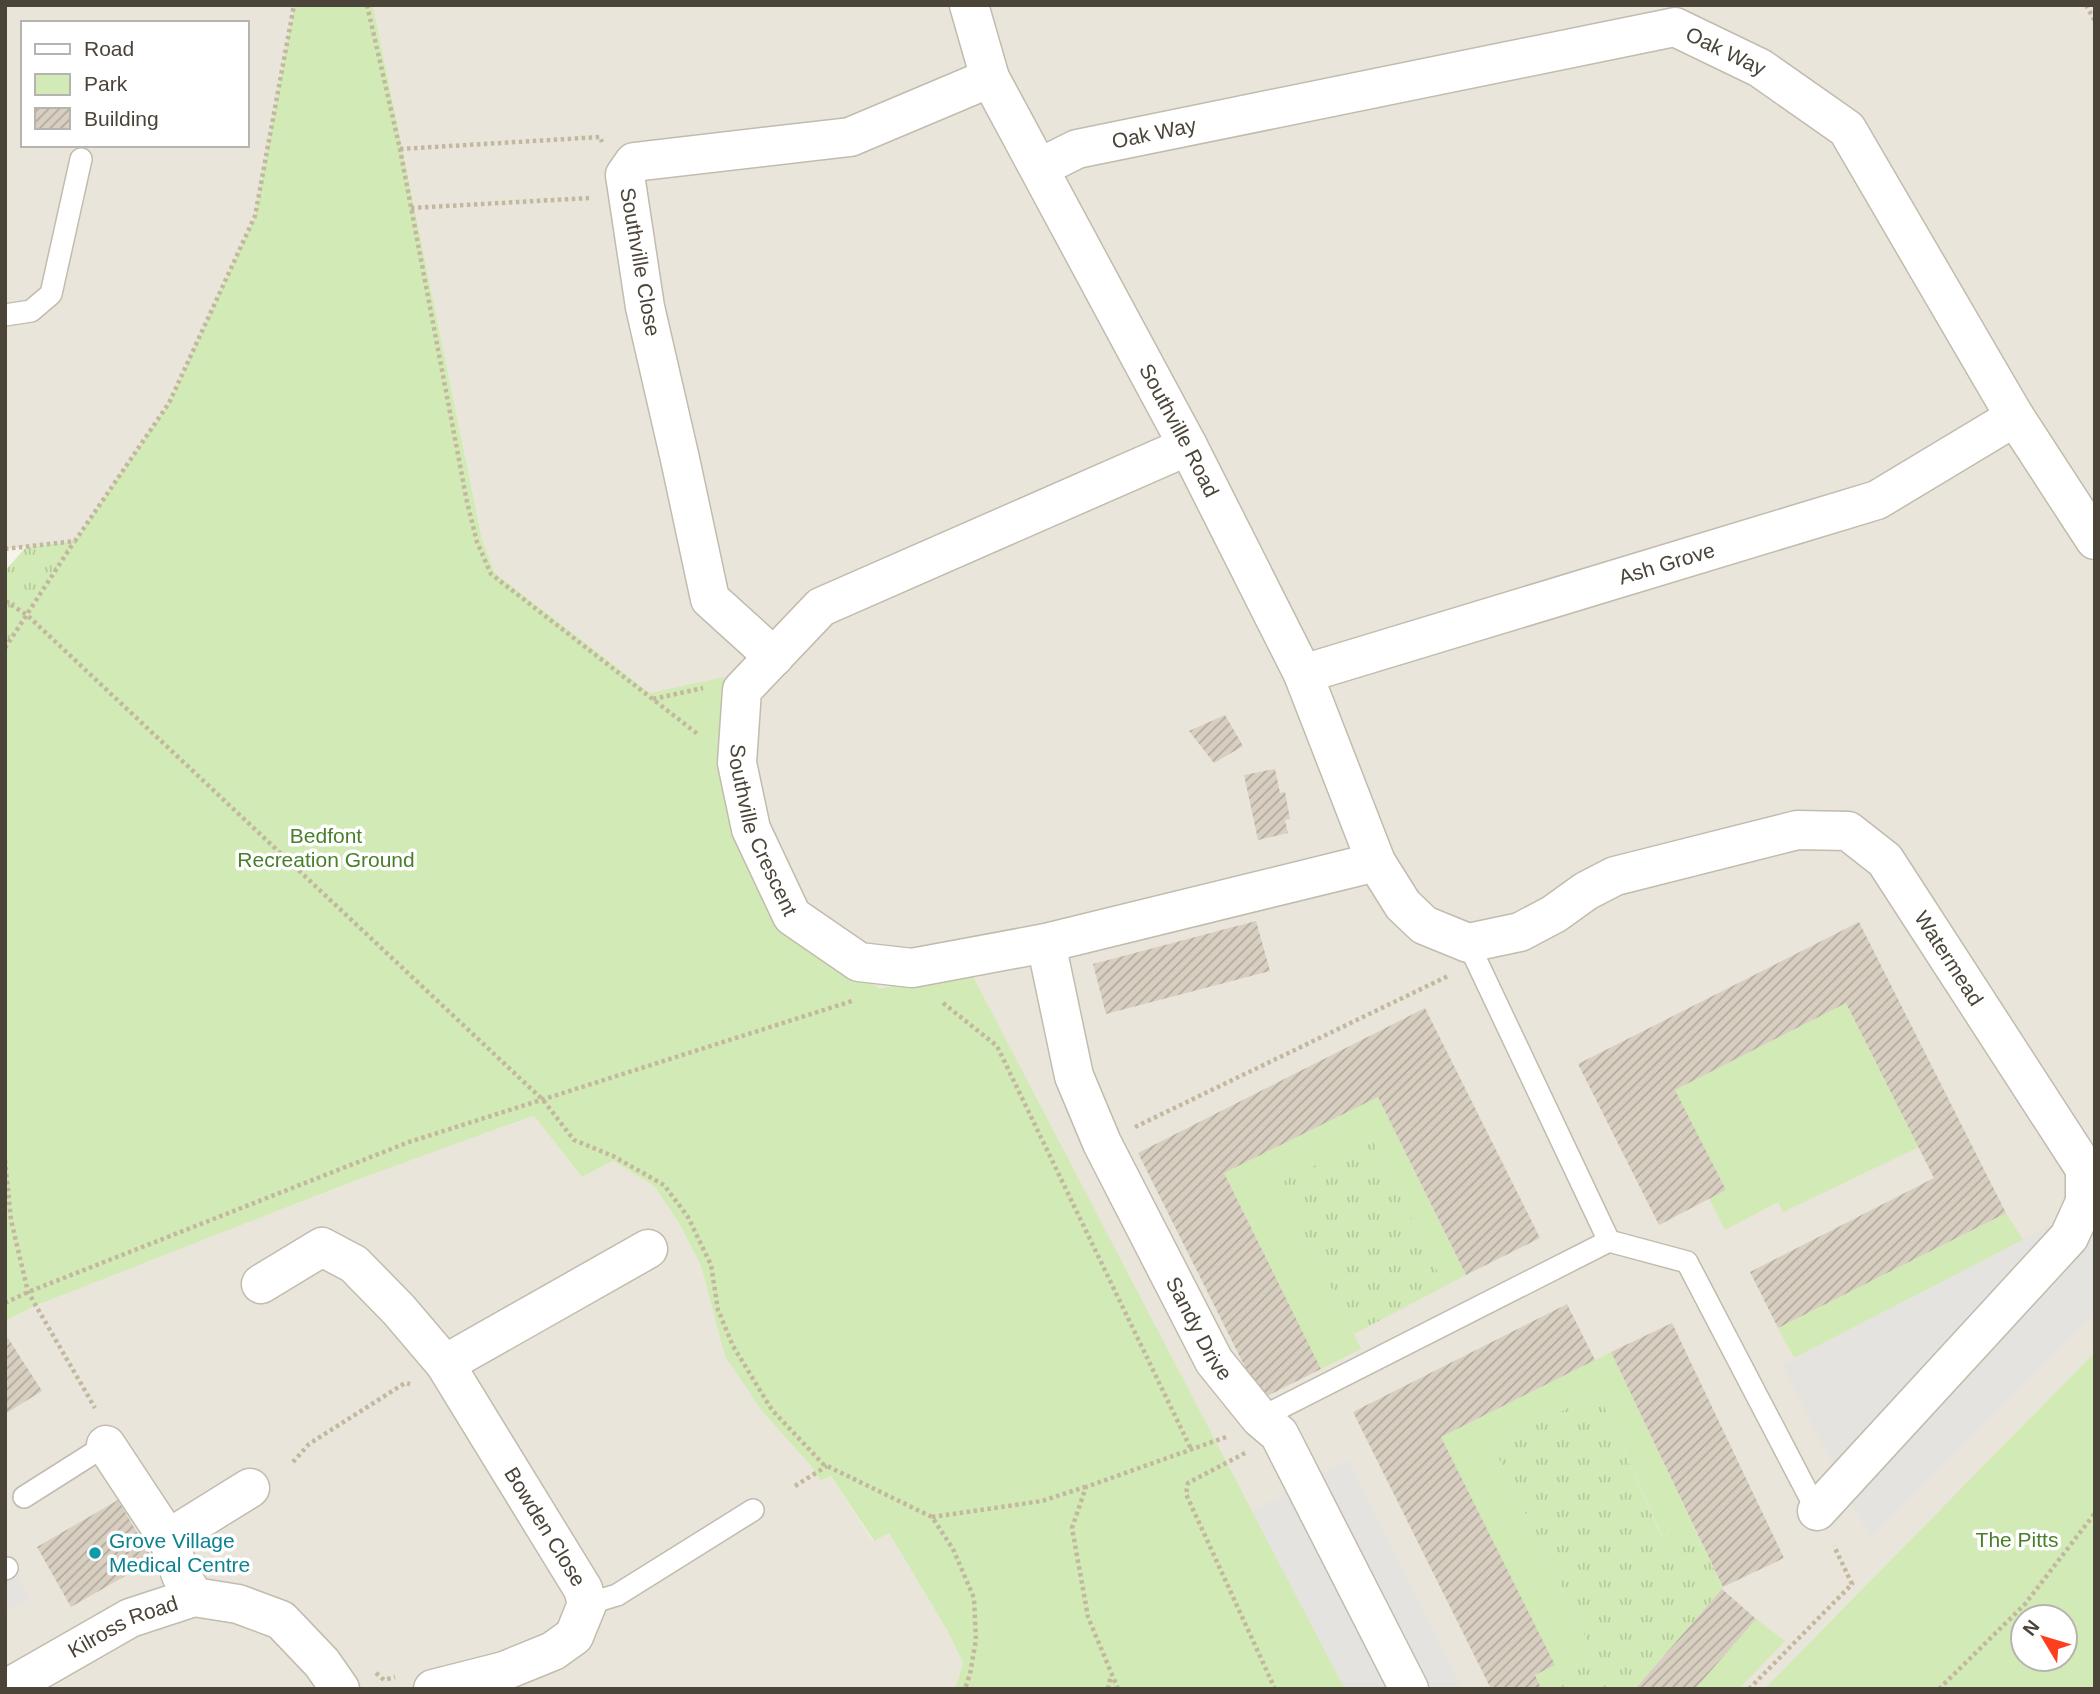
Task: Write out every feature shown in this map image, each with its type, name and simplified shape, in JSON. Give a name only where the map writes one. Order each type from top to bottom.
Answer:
[{"type":"street","name":"Southville Road","points":[[969,5],[990,78],[1188,446],[1303,674],[1376,862]]},
{"type":"street","name":"Oak Way","points":[[1039,168],[1077,149],[1675,27],[1760,68],[1847,129],[2015,417],[2095,540]]},
{"type":"street","name":"Southville Close","points":[[774,657],[710,599],[645,307],[625,175],[634,162],[850,137],[990,78]]},
{"type":"street","name":"Ash Grove","points":[[1303,674],[1877,500],[2015,417]]},
{"type":"street","points":[[742,690],[821,607],[1188,446]]},
{"type":"street","name":"Southville Crescent","points":[[742,690],[737,763],[751,829],[792,916],[859,962],[912,968],[1046,943],[1376,862]]},
{"type":"street","name":"Watermead","points":[[1472,953],[1554,914],[1586,891],[1615,876],[1797,830],[1848,831],[1885,860],[2085,1169],[2085,1202],[2068,1237],[1817,1511]]},
{"type":"street","points":[[1376,862],[1403,905],[1424,925],[1472,953]]},
{"type":"street","name":"Sandy Drive","points":[[1046,943],[1073,1076],[1102,1143],[1213,1361],[1270,1426],[1409,1689]]},
{"type":"street","name":"Bowden Close","points":[[261,1284],[322,1247],[354,1264],[399,1310],[432,1375],[583,1589],[587,1604],[574,1636],[553,1651],[504,1671],[418,1680]]},
{"type":"street","points":[[432,1375],[648,1249]]},
{"type":"street","points":[[106,1445],[168,1539],[181,1575],[194,1597]]},
{"type":"street","points":[[168,1539],[250,1488]]},
{"type":"street","name":"Kilross Road","points":[[6,1689],[131,1618],[194,1597],[238,1604],[281,1620],[322,1663],[354,1678]]},
{"type":"lane","points":[[5,315],[31,311],[51,293],[81,159]]},
{"type":"lane","points":[[1472,953],[1609,1241]]},
{"type":"lane","points":[[1270,1426],[1609,1241],[1687,1262],[1817,1511]]},
{"type":"lane","points":[[24,1497],[106,1445]]},
{"type":"lane","points":[[587,1604],[617,1595],[753,1510]]},
{"type":"path","points":[[5,648],[169,403],[255,216],[294,5]]},
{"type":"path","points":[[367,5],[400,149],[467,502],[477,542],[491,574],[708,741]]},
{"type":"path","points":[[2086,5],[2095,21]]},
{"type":"path","points":[[400,149],[600,137],[602,144]]},
{"type":"path","points":[[411,208],[628,196]]},
{"type":"path","points":[[5,549],[75,541]]},
{"type":"path","points":[[5,601],[27,615],[543,1100],[574,1140],[613,1156],[664,1185],[688,1217],[712,1265],[718,1310],[733,1346],[772,1410],[827,1466],[932,1517],[953,1549],[974,1598],[976,1640],[965,1689]]},
{"type":"path","points":[[652,699],[733,681],[742,690]]},
{"type":"path","points":[[1102,1143],[1472,953]]},
{"type":"path","points":[[938,999],[997,1046],[1191,1449]]},
{"type":"path","points":[[5,1303],[409,1142],[853,1001]]},
{"type":"path","points":[[5,1160],[10,1220],[28,1292],[102,1419],[106,1445]]},
{"type":"path","points":[[293,1462],[309,1444],[405,1383],[432,1375]]},
{"type":"path","points":[[932,1517],[1042,1501],[1231,1434],[1270,1426]]},
{"type":"path","points":[[1270,1426],[1188,1483],[1186,1494],[1275,1689]]},
{"type":"path","points":[[795,1486],[827,1466]]},
{"type":"path","points":[[1086,1487],[1072,1528],[1088,1617],[1118,1689]]},
{"type":"path","points":[[1749,1689],[1852,1584],[1817,1511]]},
{"type":"path","points":[[1939,1689],[2025,1604],[2095,1513]]},
{"type":"path","points":[[1108,1689],[1111,1674]]},
{"type":"path","points":[[354,1678],[418,1680]]},
{"type":"shaded area","points":[[5,5],[294,5],[255,216],[169,403],[75,541],[5,549]]},
{"type":"shaded area","points":[[373,5],[2095,5],[2095,1352],[1764,1689],[1345,1689],[880,989],[774,912],[651,694],[495,573],[482,539]]},
{"type":"shaded area","points":[[534,1116],[582,1177],[613,1161],[654,1186],[679,1223],[701,1266],[726,1356],[762,1411],[812,1467],[820,1481],[831,1476],[873,1541],[889,1533],[947,1630],[963,1663],[955,1689],[5,1689],[5,1321],[35,1306],[230,1229]]},
{"type":"shaded area","points":[[2071,1215],[2095,1232],[2095,1314],[1870,1539],[1782,1365]]},
{"type":"shaded area","points":[[1348,1460],[1462,1689],[1345,1689],[1252,1511]]},
{"type":"shaded area","points":[[5,1550],[30,1600],[5,1612]]},
{"type":"green space","name":"Bedfont Recreation Ground","points":[[294,5],[373,5],[482,539],[495,573],[650,693],[724,677],[718,762],[774,912],[880,989],[968,967],[1345,1689],[955,1689],[963,1663],[947,1630],[889,1533],[874,1541],[831,1476],[820,1481],[812,1467],[762,1411],[725,1356],[701,1266],[679,1223],[654,1186],[613,1161],[582,1177],[534,1116],[284,1208],[35,1306],[5,1321],[5,648],[169,403],[255,216]]},
{"type":"green space","points":[[75,541],[5,648],[5,571],[26,547]]},
{"type":"green space","points":[[1846,1003],[1919,1147],[1783,1212],[1778,1202],[1725,1230],[1709,1199],[1726,1190],[1675,1090]]},
{"type":"green space","points":[[1378,1097],[1466,1275],[1445,1286],[1371,1137],[1280,1183],[1361,1349],[1321,1369],[1224,1173]]},
{"type":"green space","points":[[1371,1137],[1445,1286],[1354,1334],[1279,1183]]},
{"type":"green space","points":[[2006,1213],[2023,1240],[1794,1358],[1778,1328]]},
{"type":"green space","points":[[1611,1352],[1693,1525],[1663,1538],[1598,1392],[1493,1447],[1595,1657],[1539,1684],[1535,1675],[1555,1665],[1441,1437]]},
{"type":"green space","name":"The Pitts","points":[[2095,1352],[2095,1689],[1764,1689]]},
{"type":"green space","points":[[1598,1392],[1662,1538],[1693,1525],[1723,1588],[1635,1689],[1539,1689],[1539,1684],[1595,1657],[1493,1447]]},
{"type":"green space","points":[[1756,1619],[1785,1641],[1739,1689],[1695,1689]]},
{"type":"building","points":[[1225,715],[1243,746],[1214,763],[1189,731]]},
{"type":"building","points":[[1275,769],[1280,793],[1285,792],[1290,819],[1285,820],[1288,833],[1258,840],[1244,775]]},
{"type":"building","points":[[1256,921],[1270,971],[1106,1014],[1093,964]]},
{"type":"building","points":[[1859,922],[2006,1213],[1778,1328],[1750,1272],[1934,1178],[1846,1003],[1675,1090],[1726,1190],[1659,1225],[1578,1064]]},
{"type":"building","points":[[1425,1008],[1540,1238],[1466,1275],[1378,1097],[1224,1173],[1321,1369],[1261,1399],[1138,1153]]},
{"type":"building","points":[[1567,1304],[1595,1360],[1441,1437],[1555,1665],[1535,1675],[1541,1688],[1539,1689],[1491,1689],[1353,1412]]},
{"type":"building","points":[[1672,1323],[1784,1558],[1723,1587],[1611,1352]]},
{"type":"building","points":[[8,1338],[42,1391],[5,1414],[5,1340]]},
{"type":"building","name":"Grove Village Medical Centre","points":[[118,1500],[153,1560],[71,1607],[37,1547]]},
{"type":"building","points":[[1722,1589],[1756,1619],[1695,1689],[1635,1689]]},
{"type":"place","name":"Grove Village Medical Centre","points":[[95,1553]]}]
